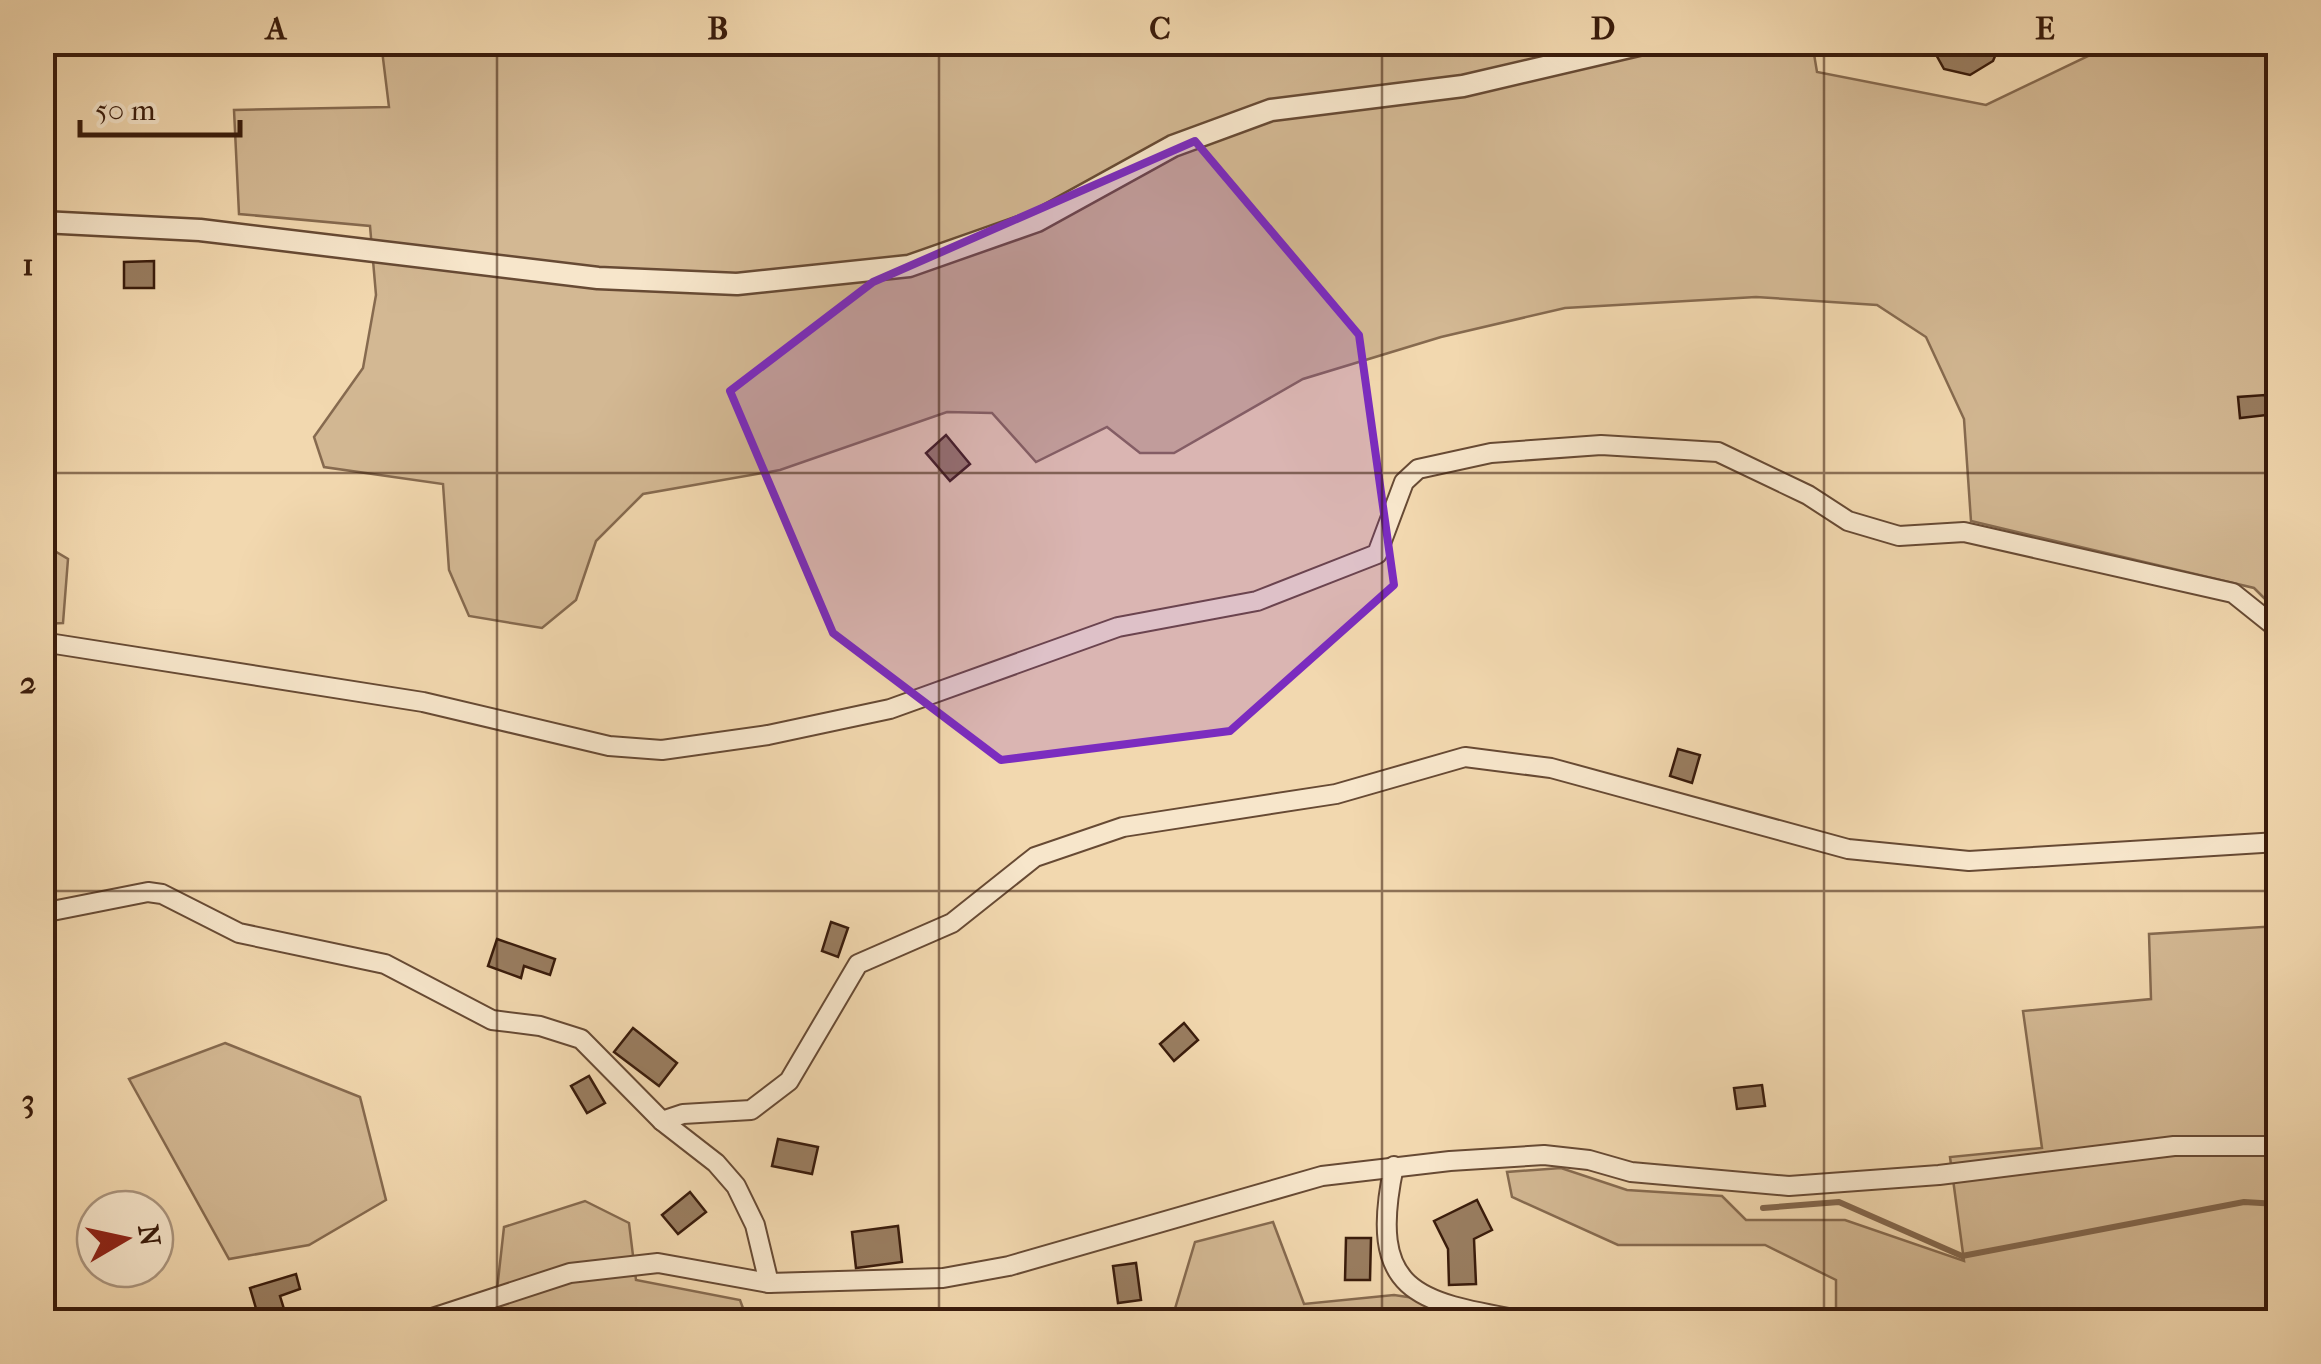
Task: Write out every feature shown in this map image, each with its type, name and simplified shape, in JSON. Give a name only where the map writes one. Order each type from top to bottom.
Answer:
[{"type":"street","points":[[42,222],[200,230],[598,278],[737,284],[909,266],[1037,221],[1174,146],[1272,110],[1463,86],[1651,42]]},
{"type":"street","points":[[42,642],[423,702],[609,746],[662,750],[768,735],[890,709],[1118,627],[1257,600],[1377,554],[1404,482],[1418,469],[1491,453],[1601,445],[1718,452],[1808,495],[1848,521],[1899,536],[1964,532],[2233,594],[2278,629]]},
{"type":"street","points":[[662,1121],[684,1114],[751,1110],[789,1081],[858,964],[952,923],[1035,858],[1123,826],[1336,794],[1465,757],[1551,768],[1848,849],[1969,861],[2278,842]]},
{"type":"street","points":[[42,913],[148,892],[162,894],[239,933],[384,964],[492,1020],[540,1026],[582,1038],[662,1121],[716,1163],[736,1186],[755,1225],[769,1283]]},
{"type":"street","points":[[420,1322],[588,1271],[658,1263],[769,1283],[877,1283],[1009,1266],[1322,1176],[1394,1166],[1544,1155],[1589,1160],[1631,1172],[1749,1186],[1789,1186],[1939,1175],[2174,1146],[2278,1146]]},
{"type":"street","points":[[1394,1166],[1383,1216],[1391,1260],[1412,1291],[1444,1306],[1530,1322]]},
{"type":"highlighted area","points":[[1195,141],[1359,335],[1394,585],[1230,731],[1001,760],[833,633],[730,391],[873,282]]},
{"type":"shaded area","points":[[381,42],[1812,42],[1817,72],[1986,105],[2115,43],[2278,43],[2278,612],[2254,588],[1971,521],[1964,419],[1926,337],[1877,305],[1756,297],[1565,308],[1441,337],[1303,379],[1174,453],[1140,453],[1107,427],[1036,462],[992,413],[947,412],[780,470],[643,494],[596,541],[576,600],[542,628],[469,616],[449,570],[443,484],[324,467],[314,437],[363,368],[376,295],[370,226],[239,214],[234,110],[389,107]]},
{"type":"shaded area","points":[[43,544],[68,559],[63,623],[43,624]]},
{"type":"shaded area","points":[[2278,926],[2278,1321],[1829,1321],[1836,1315],[1836,1280],[1765,1245],[1618,1245],[1512,1197],[1507,1172],[1561,1168],[1627,1190],[1722,1196],[1746,1220],[1845,1220],[1964,1261],[1950,1157],[2042,1148],[2023,1011],[2151,999],[2149,934]]},
{"type":"shaded area","points":[[225,1043],[360,1097],[386,1200],[309,1245],[229,1259],[129,1079]]},
{"type":"shaded area","points":[[585,1201],[629,1223],[636,1280],[740,1300],[747,1319],[762,1321],[407,1322],[497,1290],[504,1227]]},
{"type":"shaded area","points":[[1273,1222],[1304,1304],[1394,1295],[1578,1322],[1171,1322],[1195,1242]]},
{"type":"building","points":[[1929,42],[2001,42],[1993,61],[1970,75],[1944,69]]},
{"type":"building","points":[[154,261],[154,288],[124,288],[124,262]]},
{"type":"building","points":[[2265,395],[2267,415],[2240,418],[2238,397]]},
{"type":"building","points":[[946,435],[970,464],[950,481],[926,453]]},
{"type":"building","points":[[1678,749],[1700,755],[1692,783],[1670,776]]},
{"type":"building","points":[[831,922],[848,928],[838,957],[822,951]]},
{"type":"building","points":[[497,939],[555,959],[550,975],[524,966],[521,978],[488,966]]},
{"type":"building","points":[[1184,1023],[1198,1040],[1174,1061],[1160,1044]]},
{"type":"building","points":[[633,1028],[677,1063],[659,1086],[614,1052]]},
{"type":"building","points":[[589,1076],[605,1103],[587,1113],[571,1086]]},
{"type":"building","points":[[1762,1085],[1765,1106],[1737,1109],[1734,1088]]},
{"type":"building","points":[[778,1139],[818,1147],[812,1174],[772,1166]]},
{"type":"building","points":[[690,1192],[706,1212],[678,1234],[662,1215]]},
{"type":"building","points":[[1477,1200],[1492,1230],[1474,1239],[1476,1284],[1449,1285],[1448,1249],[1434,1221]]},
{"type":"building","points":[[898,1226],[902,1262],[856,1268],[852,1232]]},
{"type":"building","points":[[1346,1238],[1371,1238],[1370,1280],[1345,1280]]},
{"type":"building","points":[[1136,1263],[1141,1300],[1118,1303],[1113,1266]]},
{"type":"building","points":[[296,1274],[300,1289],[280,1296],[288,1322],[260,1322],[250,1288]]},
{"type":"waterway","points":[[1763,1208],[1839,1202],[1962,1256],[2244,1202],[2278,1204]]}]
